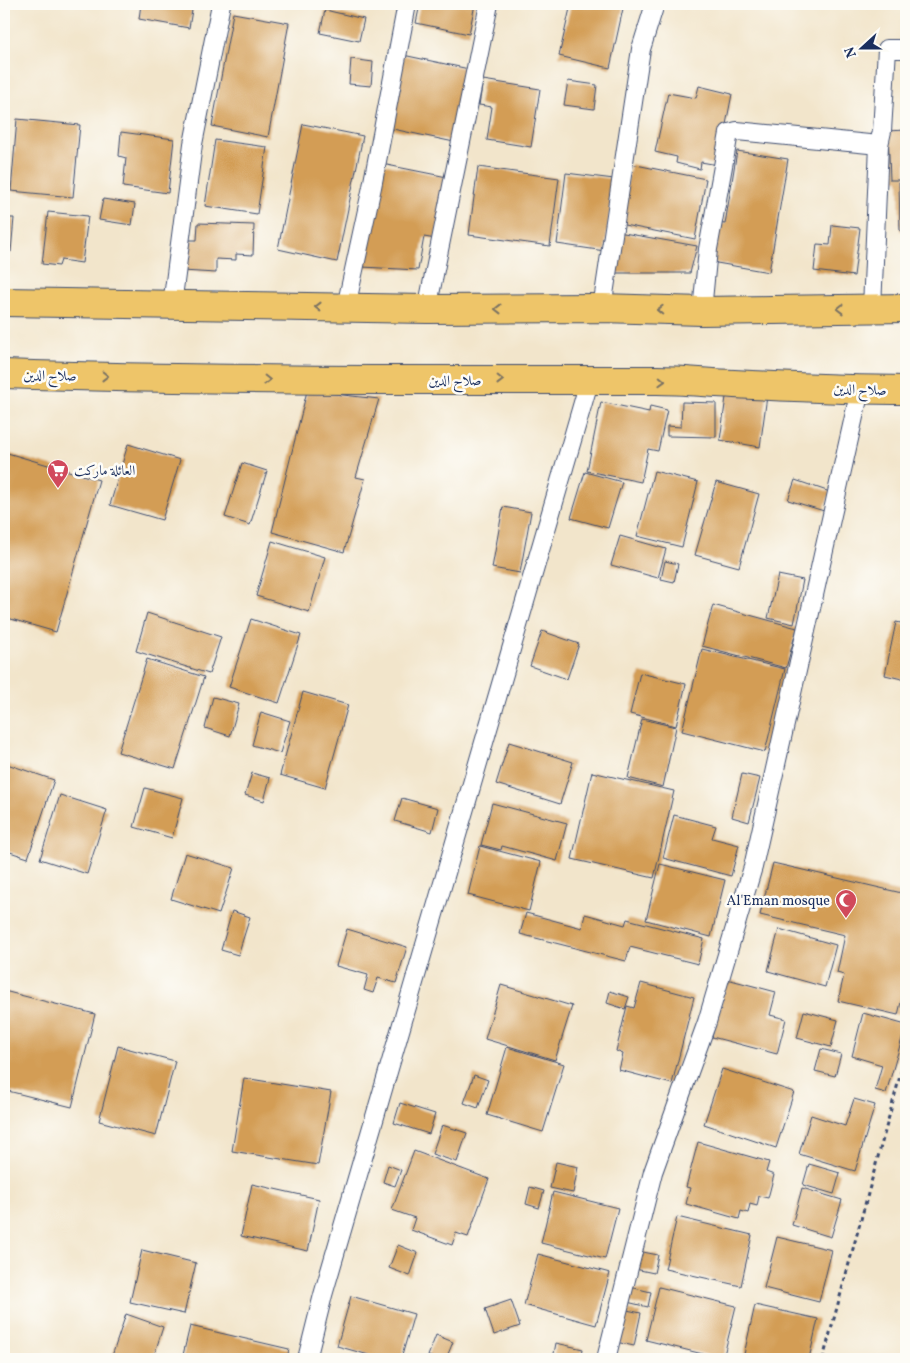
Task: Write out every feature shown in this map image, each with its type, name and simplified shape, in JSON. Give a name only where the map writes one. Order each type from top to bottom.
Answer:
[{"type":"highway","points":[[4,302],[427,309],[602,308],[702,311],[906,308]]},
{"type":"highway","name":"صلاح الدين","points":[[4,375],[345,381],[439,379],[590,382],[659,380],[860,390],[906,390]]},
{"type":"lane","points":[[172,305],[193,144],[221,4]]},
{"type":"lane","points":[[346,307],[372,187],[407,4]]},
{"type":"lane","points":[[427,309],[489,4]]},
{"type":"lane","points":[[602,308],[642,49],[655,4]]},
{"type":"lane","points":[[872,308],[879,145],[882,131],[887,49],[906,49]]},
{"type":"lane","points":[[702,311],[708,249],[729,133],[737,131],[879,145]]},
{"type":"lane","points":[[306,1359],[323,1295],[590,382]]},
{"type":"lane","points":[[606,1359],[652,1172],[707,1022],[753,867],[860,390]]},
{"type":"path","points":[[823,1359],[906,1054]]},
{"type":"building","points":[[141,4],[193,4],[189,28],[139,19]]},
{"type":"building","points":[[420,4],[475,4],[469,34],[416,23]]},
{"type":"building","points":[[571,4],[624,4],[610,68],[559,56]]},
{"type":"building","points":[[325,10],[364,19],[359,41],[320,33]]},
{"type":"building","points":[[233,13],[289,23],[268,137],[212,126]]},
{"type":"building","points":[[403,55],[469,69],[454,142],[388,128]]},
{"type":"building","points":[[351,59],[373,62],[371,86],[349,84]]},
{"type":"building","points":[[483,80],[540,89],[531,147],[487,140],[492,107],[479,105]]},
{"type":"building","points":[[568,81],[597,85],[594,109],[564,105]]},
{"type":"building","points":[[699,86],[732,94],[718,165],[701,162],[700,169],[676,163],[677,157],[655,152],[668,93],[696,98]]},
{"type":"building","points":[[17,119],[80,125],[73,197],[11,191]]},
{"type":"building","points":[[303,124],[363,136],[337,262],[278,249]]},
{"type":"building","points":[[906,130],[906,231],[900,231],[899,180],[890,180],[888,131]]},
{"type":"building","points":[[121,132],[174,139],[168,193],[123,187],[126,158],[119,156]]},
{"type":"building","points":[[215,140],[267,147],[257,214],[205,206]]},
{"type":"building","points":[[737,151],[788,159],[769,272],[711,262],[717,223],[725,224]]},
{"type":"building","points":[[382,164],[447,177],[436,239],[424,237],[418,270],[362,267]]},
{"type":"building","points":[[631,164],[706,179],[695,239],[619,224]]},
{"type":"building","points":[[478,167],[559,178],[550,246],[469,235]]},
{"type":"building","points":[[566,173],[614,179],[605,251],[557,244]]},
{"type":"building","points":[[103,199],[135,204],[132,225],[99,220]]},
{"type":"building","points":[[48,212],[88,216],[82,263],[61,260],[59,266],[42,264]]},
{"type":"building","points":[[4,218],[14,218],[11,252],[4,251]]},
{"type":"building","points":[[198,223],[254,225],[253,255],[236,254],[236,260],[216,259],[216,273],[182,271],[183,240],[197,240]]},
{"type":"building","points":[[832,225],[860,228],[854,276],[814,271],[817,244],[830,245]]},
{"type":"building","points":[[618,232],[697,246],[690,273],[612,273]]},
{"type":"building","points":[[727,390],[767,396],[760,447],[720,440]]},
{"type":"building","points":[[307,391],[379,399],[356,477],[365,479],[344,552],[272,532]]},
{"type":"building","points":[[601,402],[649,412],[650,406],[667,410],[658,451],[648,449],[641,482],[587,471]]},
{"type":"building","points":[[682,402],[716,403],[716,437],[667,436],[667,426],[681,427]]},
{"type":"building","points":[[128,444],[180,460],[162,520],[110,505]]},
{"type":"building","points":[[4,452],[99,480],[56,632],[4,617]]},
{"type":"building","points":[[242,463],[267,471],[250,525],[225,517]]},
{"type":"building","points":[[654,471],[698,482],[682,547],[637,536]]},
{"type":"building","points":[[585,472],[622,482],[608,528],[571,518]]},
{"type":"building","points":[[795,480],[830,492],[824,511],[788,500]]},
{"type":"building","points":[[716,482],[759,494],[739,567],[695,555]]},
{"type":"building","points":[[503,507],[531,512],[520,573],[492,568]]},
{"type":"building","points":[[620,536],[666,549],[658,578],[611,565]]},
{"type":"building","points":[[272,541],[325,557],[309,612],[256,596]]},
{"type":"building","points":[[665,561],[678,564],[674,582],[661,579]]},
{"type":"building","points":[[778,575],[803,580],[794,624],[768,618]]},
{"type":"building","points":[[713,605],[797,628],[786,668],[702,646]]},
{"type":"building","points":[[147,613],[221,637],[209,674],[136,651]]},
{"type":"building","points":[[251,619],[301,635],[279,703],[229,687]]},
{"type":"building","points":[[896,622],[906,624],[906,680],[885,675]]},
{"type":"building","points":[[542,631],[579,644],[567,679],[530,666]]},
{"type":"building","points":[[702,649],[785,669],[765,752],[682,731]]},
{"type":"building","points":[[147,659],[204,677],[175,769],[118,752]]},
{"type":"building","points":[[640,673],[686,684],[676,726],[630,714]]},
{"type":"building","points":[[303,692],[348,705],[325,788],[280,775]]},
{"type":"building","points":[[213,697],[239,704],[230,736],[205,728]]},
{"type":"building","points":[[261,712],[290,721],[280,753],[252,745]]},
{"type":"building","points":[[642,719],[676,727],[663,787],[628,778]]},
{"type":"building","points":[[509,742],[573,762],[560,804],[496,784]]},
{"type":"building","points":[[7,764],[54,780],[28,858],[4,850],[4,775]]},
{"type":"building","points":[[592,772],[674,791],[654,878],[572,859]]},
{"type":"building","points":[[252,773],[270,778],[264,801],[245,795]]},
{"type":"building","points":[[742,774],[760,778],[749,822],[732,817]]},
{"type":"building","points":[[145,788],[183,798],[172,838],[134,827]]},
{"type":"building","points":[[60,795],[107,810],[87,874],[40,859]]},
{"type":"building","points":[[402,798],[438,808],[432,832],[395,821]]},
{"type":"building","points":[[492,803],[567,823],[557,861],[502,846],[501,850],[481,845]]},
{"type":"building","points":[[674,815],[716,826],[712,838],[739,845],[731,876],[663,858]]},
{"type":"building","points":[[480,846],[541,862],[529,911],[468,895]]},
{"type":"building","points":[[185,853],[234,868],[219,914],[171,899]]},
{"type":"building","points":[[773,863],[906,894],[906,981],[898,1015],[838,1001],[844,975],[837,973],[845,935],[760,915]]},
{"type":"building","points":[[660,864],[725,880],[711,937],[646,920]]},
{"type":"building","points":[[232,911],[250,917],[238,955],[221,950]]},
{"type":"building","points":[[526,913],[582,928],[585,914],[625,925],[627,919],[704,939],[698,964],[630,947],[626,961],[520,934]]},
{"type":"building","points":[[347,929],[407,947],[396,983],[378,978],[373,993],[364,990],[368,975],[336,966]]},
{"type":"building","points":[[779,929],[836,945],[825,987],[768,971]]},
{"type":"building","points":[[727,979],[776,992],[770,1015],[786,1019],[777,1054],[712,1037]]},
{"type":"building","points":[[641,983],[694,997],[672,1084],[619,1070],[623,1054],[616,1051],[627,1006],[634,1008]]},
{"type":"building","points":[[501,985],[572,1006],[555,1060],[485,1039]]},
{"type":"building","points":[[4,991],[95,1014],[72,1107],[4,1090]]},
{"type":"building","points":[[610,991],[629,997],[625,1009],[607,1003]]},
{"type":"building","points":[[804,1011],[838,1020],[831,1047],[797,1038]]},
{"type":"building","points":[[863,1013],[906,1025],[886,1093],[875,1090],[882,1065],[852,1056]]},
{"type":"building","points":[[118,1046],[175,1061],[156,1136],[99,1121]]},
{"type":"building","points":[[507,1047],[564,1064],[543,1132],[487,1115]]},
{"type":"building","points":[[821,1049],[841,1054],[835,1076],[815,1071]]},
{"type":"building","points":[[722,1069],[794,1092],[776,1148],[704,1124]]},
{"type":"building","points":[[474,1075],[488,1080],[478,1108],[464,1103]]},
{"type":"building","points":[[244,1078],[331,1092],[318,1165],[232,1151]]},
{"type":"building","points":[[854,1099],[875,1105],[855,1171],[799,1154],[811,1115],[845,1126]]},
{"type":"building","points":[[400,1103],[435,1114],[429,1134],[394,1123]]},
{"type":"building","points":[[442,1125],[467,1133],[457,1162],[432,1154]]},
{"type":"building","points":[[698,1142],[769,1162],[766,1172],[774,1175],[768,1198],[759,1196],[757,1206],[750,1204],[748,1213],[741,1211],[739,1219],[686,1204],[690,1188],[686,1187]]},
{"type":"building","points":[[414,1151],[489,1179],[468,1237],[456,1233],[452,1245],[411,1230],[415,1218],[392,1210]]},
{"type":"building","points":[[556,1162],[578,1167],[573,1193],[550,1188]]},
{"type":"building","points":[[809,1164],[840,1173],[834,1194],[803,1185]]},
{"type":"building","points":[[388,1165],[401,1170],[395,1186],[383,1182]]},
{"type":"building","points":[[252,1184],[319,1199],[308,1251],[241,1236]]},
{"type":"building","points":[[530,1187],[544,1191],[539,1208],[526,1204]]},
{"type":"building","points":[[802,1188],[842,1200],[831,1237],[792,1225]]},
{"type":"building","points":[[553,1192],[618,1208],[605,1259],[541,1243]]},
{"type":"building","points":[[677,1217],[752,1235],[741,1286],[665,1269]]},
{"type":"building","points":[[777,1237],[832,1250],[819,1302],[764,1288]]},
{"type":"building","points":[[398,1245],[418,1253],[410,1276],[389,1268]]},
{"type":"building","points":[[142,1250],[196,1263],[184,1314],[130,1302]]},
{"type":"building","points":[[638,1251],[658,1255],[654,1273],[635,1269]]},
{"type":"building","points":[[538,1254],[610,1273],[596,1325],[524,1305]]},
{"type":"building","points":[[630,1287],[651,1292],[648,1307],[627,1302]]},
{"type":"building","points":[[659,1287],[736,1306],[723,1359],[646,1340]]},
{"type":"building","points":[[351,1296],[414,1314],[401,1359],[383,1359],[337,1346]]},
{"type":"building","points":[[511,1300],[520,1326],[494,1335],[485,1309]]},
{"type":"building","points":[[755,1305],[818,1319],[809,1359],[743,1359]]},
{"type":"building","points":[[622,1309],[641,1313],[634,1346],[616,1342]]},
{"type":"building","points":[[126,1314],[163,1327],[153,1359],[111,1359]]},
{"type":"building","points":[[190,1326],[289,1349],[287,1359],[182,1359]]},
{"type":"building","points":[[436,1335],[453,1342],[446,1359],[428,1356]]},
{"type":"building","points":[[556,1343],[583,1349],[581,1359],[553,1359]]},
{"type":"building","points":[[501,1355],[516,1359],[500,1359]]},
{"type":"place","name":"العائلة ماركت","points":[[58,489]]},
{"type":"place","name":"Al'Eman mosque","points":[[846,919]]}]
